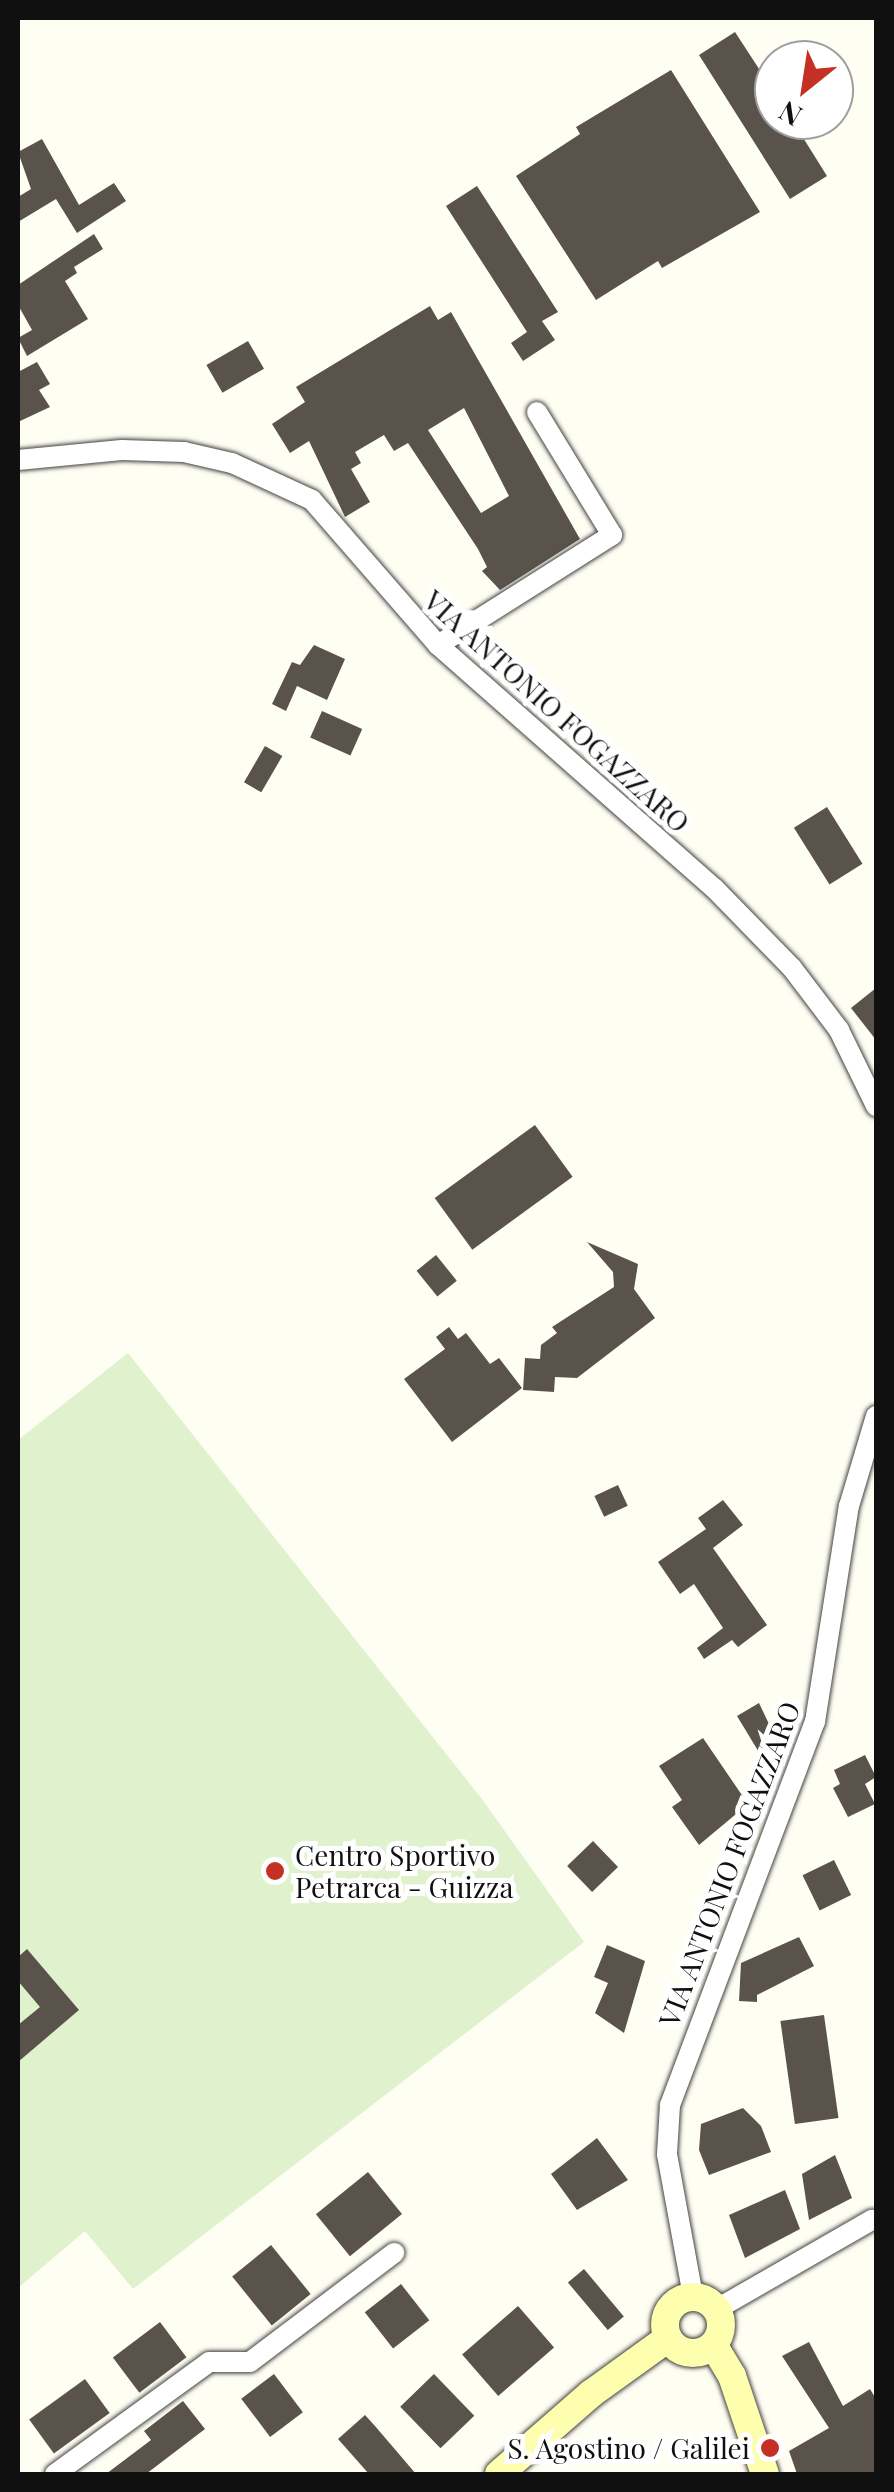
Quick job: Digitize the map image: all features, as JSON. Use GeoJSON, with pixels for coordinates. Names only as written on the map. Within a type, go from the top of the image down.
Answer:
{"type":"FeatureCollection","features":[{"type":"Feature","properties":{"kind":"street"},"geometry":{"type":"LineString","coordinates":[[438,645],[612,535],[537,412]]}},
{"type":"Feature","properties":{"kind":"street","name":"VIA ANTONIO FOGAZZARO"},"geometry":{"type":"LineString","coordinates":[[18,460],[122,450],[184,452],[289,486],[333,520],[438,645],[732,905],[839,1030],[876,1106]]}},
{"type":"Feature","properties":{"kind":"street","name":"VIA ANTONIO FOGAZZARO"},"geometry":{"type":"LineString","coordinates":[[705,2303],[667,2154],[670,2105],[815,1722],[848,1506],[876,1416]]}},
{"type":"Feature","properties":{"kind":"street"},"geometry":{"type":"LineString","coordinates":[[499,2474],[592,2393],[667,2338],[671,2306],[705,2303],[872,2220]]}},
{"type":"Feature","properties":{"kind":"street"},"geometry":{"type":"LineString","coordinates":[[55,2474],[209,2362],[250,2362],[394,2253]]}},
{"type":"Feature","properties":{"kind":"street"},"geometry":{"type":"LineString","coordinates":[[705,2303],[722,2326],[714,2346]]}},
{"type":"Feature","properties":{"kind":"street"},"geometry":{"type":"LineString","coordinates":[[667,2338],[690,2353],[714,2346]]}},
{"type":"Feature","properties":{"kind":"street"},"geometry":{"type":"LineString","coordinates":[[714,2346],[732,2376],[765,2474]]}},
{"type":"Feature","properties":{"kind":"green space","name":"Centro Sportivo Petrarca - Guizza"},"geometry":{"type":"Polygon","coordinates":[[[128,1353],[482,1799],[584,1942],[133,2289],[85,2231],[18,2288],[18,1440],[128,1353]]]}},
{"type":"Feature","properties":{"kind":"building"},"geometry":{"type":"Polygon","coordinates":[[[735,32],[754,61],[754,140],[804,140],[827,176],[790,199],[699,55],[735,32]]]}},
{"type":"Feature","properties":{"kind":"building"},"geometry":{"type":"Polygon","coordinates":[[[671,70],[760,212],[662,268],[658,261],[596,300],[516,176],[580,134],[576,127],[671,70]]]}},
{"type":"Feature","properties":{"kind":"building"},"geometry":{"type":"Polygon","coordinates":[[[42,139],[79,205],[114,183],[126,201],[77,233],[56,199],[18,222],[18,197],[31,189],[18,152],[42,139]]]}},
{"type":"Feature","properties":{"kind":"building"},"geometry":{"type":"Polygon","coordinates":[[[477,186],[558,312],[542,321],[555,340],[523,361],[511,343],[527,332],[446,206],[477,186]]]}},
{"type":"Feature","properties":{"kind":"building"},"geometry":{"type":"Polygon","coordinates":[[[94,234],[103,249],[74,267],[77,273],[65,281],[88,319],[27,356],[18,338],[32,330],[18,305],[18,285],[94,234]]]}},
{"type":"Feature","properties":{"kind":"building"},"geometry":{"type":"Polygon","coordinates":[[[430,306],[438,320],[451,312],[580,539],[500,590],[482,571],[487,567],[478,549],[408,443],[394,451],[384,435],[355,452],[361,463],[351,469],[370,502],[345,517],[309,441],[290,453],[272,424],[305,402],[296,387],[430,306]],[[464,408],[428,430],[481,513],[509,496],[464,408]]]}},
{"type":"Feature","properties":{"kind":"building"},"geometry":{"type":"Polygon","coordinates":[[[248,341],[264,369],[222,393],[206,365],[248,341]]]}},
{"type":"Feature","properties":{"kind":"building"},"geometry":{"type":"Polygon","coordinates":[[[37,362],[50,384],[39,390],[50,407],[18,422],[18,372],[37,362]]]}},
{"type":"Feature","properties":{"kind":"building"},"geometry":{"type":"Polygon","coordinates":[[[314,645],[345,659],[327,700],[297,686],[286,711],[272,704],[292,662],[300,665],[314,645]]]}},
{"type":"Feature","properties":{"kind":"building"},"geometry":{"type":"Polygon","coordinates":[[[322,711],[362,729],[350,755],[310,737],[322,711]]]}},
{"type":"Feature","properties":{"kind":"building"},"geometry":{"type":"Polygon","coordinates":[[[265,746],[282,756],[261,792],[244,782],[265,746]]]}},
{"type":"Feature","properties":{"kind":"building"},"geometry":{"type":"Polygon","coordinates":[[[827,807],[863,864],[829,884],[794,828],[827,807]]]}},
{"type":"Feature","properties":{"kind":"building"},"geometry":{"type":"Polygon","coordinates":[[[876,988],[876,1040],[851,1008],[876,988]]]}},
{"type":"Feature","properties":{"kind":"building"},"geometry":{"type":"Polygon","coordinates":[[[535,1125],[573,1177],[472,1250],[435,1198],[535,1125]]]}},
{"type":"Feature","properties":{"kind":"building"},"geometry":{"type":"Polygon","coordinates":[[[587,1242],[638,1264],[634,1289],[655,1318],[577,1378],[555,1377],[554,1392],[523,1390],[525,1358],[540,1359],[541,1345],[557,1333],[552,1327],[614,1287],[613,1272],[587,1242]]]}},
{"type":"Feature","properties":{"kind":"building"},"geometry":{"type":"Polygon","coordinates":[[[436,1255],[457,1281],[437,1296],[417,1271],[436,1255]]]}},
{"type":"Feature","properties":{"kind":"building"},"geometry":{"type":"Polygon","coordinates":[[[449,1327],[458,1339],[466,1333],[490,1364],[499,1358],[522,1388],[452,1442],[404,1379],[445,1349],[436,1337],[449,1327]]]}},
{"type":"Feature","properties":{"kind":"building"},"geometry":{"type":"Polygon","coordinates":[[[618,1485],[628,1506],[604,1517],[594,1496],[618,1485]]]}},
{"type":"Feature","properties":{"kind":"building"},"geometry":{"type":"Polygon","coordinates":[[[723,1500],[743,1525],[713,1548],[767,1625],[738,1647],[732,1640],[704,1659],[697,1648],[723,1628],[694,1584],[680,1594],[658,1562],[706,1529],[698,1518],[723,1500]]]}},
{"type":"Feature","properties":{"kind":"building"},"geometry":{"type":"Polygon","coordinates":[[[759,1703],[778,1743],[760,1754],[737,1716],[759,1703]]]}},
{"type":"Feature","properties":{"kind":"building"},"geometry":{"type":"Polygon","coordinates":[[[703,1738],[748,1804],[699,1845],[672,1807],[682,1800],[659,1766],[703,1738]]]}},
{"type":"Feature","properties":{"kind":"building"},"geometry":{"type":"Polygon","coordinates":[[[865,1755],[876,1777],[865,1784],[875,1804],[848,1817],[833,1788],[840,1784],[834,1770],[865,1755]]]}},
{"type":"Feature","properties":{"kind":"building"},"geometry":{"type":"Polygon","coordinates":[[[593,1841],[618,1867],[592,1892],[567,1866],[593,1841]]]}},
{"type":"Feature","properties":{"kind":"building"},"geometry":{"type":"Polygon","coordinates":[[[834,1860],[851,1895],[820,1910],[803,1875],[834,1860]]]}},
{"type":"Feature","properties":{"kind":"building"},"geometry":{"type":"Polygon","coordinates":[[[799,1937],[814,1966],[757,1995],[757,2002],[739,2001],[741,1963],[799,1937]]]}},
{"type":"Feature","properties":{"kind":"building"},"geometry":{"type":"Polygon","coordinates":[[[607,1945],[645,1961],[624,2033],[595,2013],[608,1983],[594,1977],[607,1945]]]}},
{"type":"Feature","properties":{"kind":"building"},"geometry":{"type":"Polygon","coordinates":[[[27,1949],[79,2010],[18,2062],[18,2025],[40,2007],[18,1981],[18,1957],[27,1949]]]}},
{"type":"Feature","properties":{"kind":"building"},"geometry":{"type":"Polygon","coordinates":[[[824,2015],[838,2118],[795,2124],[780,2021],[824,2015]]]}},
{"type":"Feature","properties":{"kind":"building"},"geometry":{"type":"Polygon","coordinates":[[[743,2108],[761,2126],[771,2152],[709,2175],[699,2150],[701,2124],[743,2108]]]}},
{"type":"Feature","properties":{"kind":"building"},"geometry":{"type":"Polygon","coordinates":[[[597,2138],[628,2180],[577,2210],[551,2174],[597,2138]]]}},
{"type":"Feature","properties":{"kind":"building"},"geometry":{"type":"Polygon","coordinates":[[[835,2155],[852,2198],[809,2220],[802,2174],[835,2155]]]}},
{"type":"Feature","properties":{"kind":"building"},"geometry":{"type":"Polygon","coordinates":[[[368,2172],[402,2214],[350,2256],[316,2214],[368,2172]]]}},
{"type":"Feature","properties":{"kind":"building"},"geometry":{"type":"Polygon","coordinates":[[[785,2190],[800,2229],[745,2258],[729,2215],[785,2190]]]}},
{"type":"Feature","properties":{"kind":"building"},"geometry":{"type":"Polygon","coordinates":[[[271,2245],[311,2294],[272,2325],[232,2276],[271,2245]]]}},
{"type":"Feature","properties":{"kind":"building"},"geometry":{"type":"Polygon","coordinates":[[[584,2269],[624,2316],[608,2330],[568,2282],[584,2269]]]}},
{"type":"Feature","properties":{"kind":"building"},"geometry":{"type":"Polygon","coordinates":[[[401,2284],[429,2320],[393,2349],[365,2312],[401,2284]]]}},
{"type":"Feature","properties":{"kind":"building"},"geometry":{"type":"Polygon","coordinates":[[[518,2306],[554,2348],[498,2396],[462,2355],[518,2306]]]}},
{"type":"Feature","properties":{"kind":"building"},"geometry":{"type":"Polygon","coordinates":[[[160,2322],[186,2357],[139,2393],[113,2358],[160,2322]]]}},
{"type":"Feature","properties":{"kind":"building"},"geometry":{"type":"Polygon","coordinates":[[[809,2342],[843,2406],[870,2389],[876,2399],[876,2474],[797,2474],[789,2451],[829,2428],[782,2356],[809,2342]]]}},
{"type":"Feature","properties":{"kind":"building"},"geometry":{"type":"Polygon","coordinates":[[[274,2374],[303,2412],[270,2437],[241,2399],[274,2374]]]}},
{"type":"Feature","properties":{"kind":"building"},"geometry":{"type":"Polygon","coordinates":[[[434,2374],[474,2416],[440,2448],[400,2407],[434,2374]]]}},
{"type":"Feature","properties":{"kind":"building"},"geometry":{"type":"Polygon","coordinates":[[[85,2379],[110,2413],[54,2454],[29,2420],[85,2379]]]}},
{"type":"Feature","properties":{"kind":"building"},"geometry":{"type":"Polygon","coordinates":[[[183,2401],[205,2429],[146,2474],[106,2474],[151,2440],[144,2431],[183,2401]]]}},
{"type":"Feature","properties":{"kind":"building"},"geometry":{"type":"Polygon","coordinates":[[[365,2415],[416,2474],[369,2474],[338,2439],[365,2415]]]}},
{"type":"Feature","properties":{"kind":"place","name":"Centro Sportivo Petrarca - Guizza"},"geometry":{"type":"Point","coordinates":[275,1871]}},
{"type":"Feature","properties":{"kind":"place","name":"S. Agostino / Galilei"},"geometry":{"type":"Point","coordinates":[770,2448]}}]}
